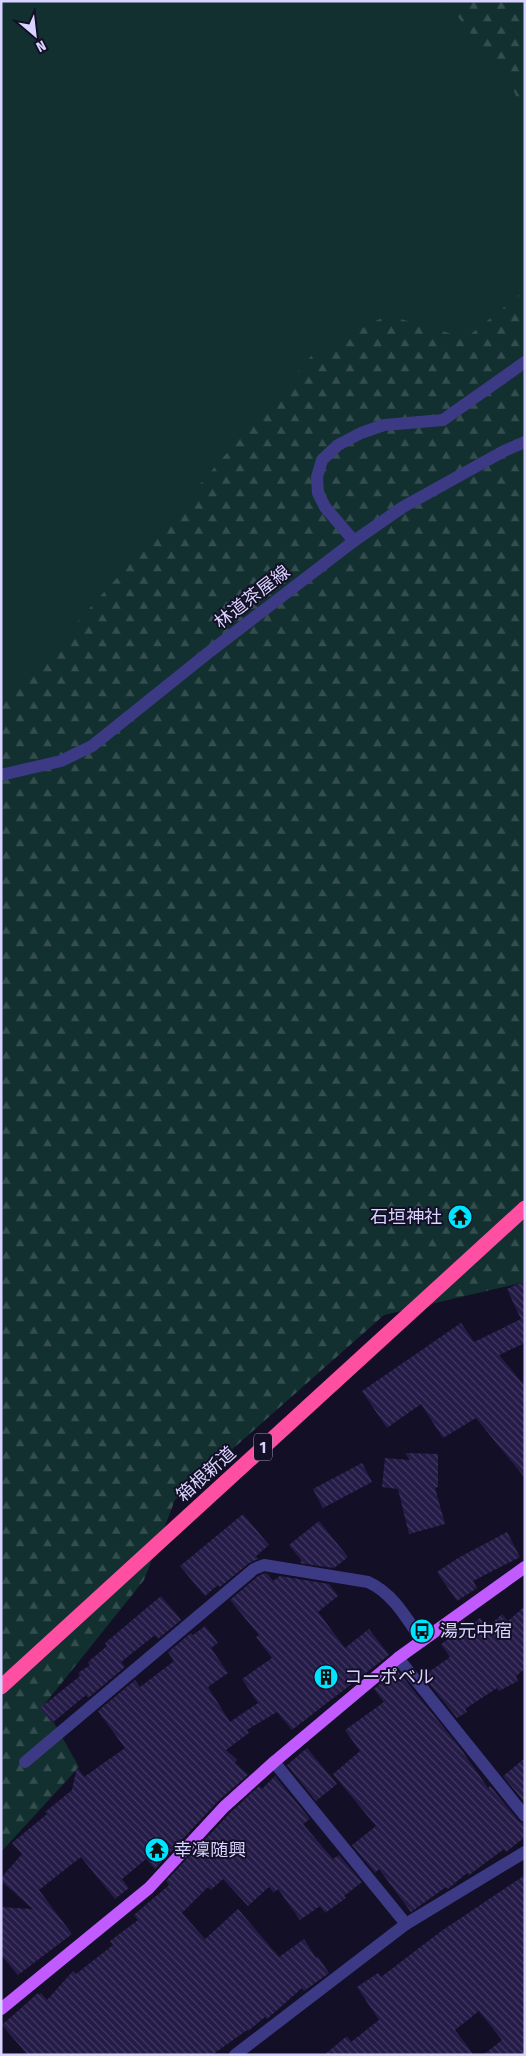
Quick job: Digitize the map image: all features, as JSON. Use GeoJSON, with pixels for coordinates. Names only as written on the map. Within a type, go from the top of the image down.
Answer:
{"type":"FeatureCollection","features":[{"type":"Feature","properties":{"kind":"highway","name":"箱根新道"},"geometry":{"type":"LineString","coordinates":[[1,1687],[525,1208]]}},
{"type":"Feature","properties":{"kind":"main road"},"geometry":{"type":"LineString","coordinates":[[1,2009],[149,1888],[224,1807],[274,1762],[398,1658],[525,1567]]}},
{"type":"Feature","properties":{"kind":"street"},"geometry":{"type":"LineString","coordinates":[[354,541],[325,507],[318,493],[317,476],[322,460],[338,445],[361,433],[384,425],[443,420],[525,362]]}},
{"type":"Feature","properties":{"kind":"street","name":"林道茶屋線"},"geometry":{"type":"LineString","coordinates":[[1,775],[61,761],[92,746],[208,653],[354,541],[403,507],[504,450],[525,442]]}},
{"type":"Feature","properties":{"kind":"street"},"geometry":{"type":"LineString","coordinates":[[25,1762],[254,1569],[264,1565],[368,1582],[380,1587],[390,1596],[422,1641]]}},
{"type":"Feature","properties":{"kind":"street"},"geometry":{"type":"LineString","coordinates":[[398,1658],[525,1816]]}},
{"type":"Feature","properties":{"kind":"street"},"geometry":{"type":"LineString","coordinates":[[274,1762],[406,1924]]}},
{"type":"Feature","properties":{"kind":"street"},"geometry":{"type":"LineString","coordinates":[[235,2055],[406,1924],[525,1852]]}},
{"type":"Feature","properties":{"kind":"green space"},"geometry":{"type":"Polygon","coordinates":[[[1,1],[507,1],[525,28],[525,331],[1,759],[1,1]]]}},
{"type":"Feature","properties":{"kind":"green space"},"geometry":{"type":"Polygon","coordinates":[[[446,1],[525,1],[525,117],[513,89],[446,1]]]}},
{"type":"Feature","properties":{"kind":"green space"},"geometry":{"type":"Polygon","coordinates":[[[525,290],[525,1282],[384,1315],[175,1500],[144,1580],[44,1705],[79,1767],[1,1852],[1,705],[148,544],[312,355],[387,315],[466,338],[525,290]]]}},
{"type":"Feature","properties":{"kind":"building"},"geometry":{"type":"Polygon","coordinates":[[[525,1281],[525,1343],[499,1355],[525,1386],[525,1478],[476,1418],[443,1438],[421,1404],[387,1428],[362,1391],[461,1323],[474,1342],[521,1319],[507,1289],[525,1281]]]}},
{"type":"Feature","properties":{"kind":"building"},"geometry":{"type":"Polygon","coordinates":[[[405,1453],[438,1454],[438,1487],[435,1488],[445,1524],[409,1534],[398,1489],[382,1487],[385,1458],[410,1460],[405,1453]]]}},
{"type":"Feature","properties":{"kind":"building"},"geometry":{"type":"Polygon","coordinates":[[[362,1463],[372,1482],[323,1508],[313,1489],[362,1463]]]}},
{"type":"Feature","properties":{"kind":"building"},"geometry":{"type":"Polygon","coordinates":[[[243,1514],[269,1545],[256,1556],[258,1559],[249,1563],[220,1587],[218,1585],[205,1596],[180,1566],[243,1514]]]}},
{"type":"Feature","properties":{"kind":"building"},"geometry":{"type":"Polygon","coordinates":[[[319,1521],[348,1557],[334,1568],[299,1563],[302,1561],[289,1545],[319,1521]]]}},
{"type":"Feature","properties":{"kind":"building"},"geometry":{"type":"Polygon","coordinates":[[[507,1532],[520,1557],[473,1581],[477,1588],[457,1601],[437,1572],[458,1558],[507,1532]]]}},
{"type":"Feature","properties":{"kind":"building"},"geometry":{"type":"Polygon","coordinates":[[[265,1573],[273,1581],[280,1576],[329,1584],[338,1596],[318,1612],[345,1648],[369,1629],[389,1655],[292,1730],[277,1712],[247,1730],[249,1733],[226,1750],[237,1760],[235,1763],[248,1775],[218,1801],[155,1869],[146,1859],[122,1879],[129,1888],[115,1899],[81,1857],[39,1890],[72,1934],[18,1975],[1,1955],[1,1907],[33,1909],[1,1881],[1,1878],[22,1854],[12,1843],[72,1790],[77,1767],[84,1777],[125,1748],[98,1711],[135,1680],[140,1687],[174,1661],[168,1652],[191,1633],[193,1635],[205,1626],[218,1643],[211,1648],[228,1673],[208,1687],[230,1722],[258,1703],[242,1679],[272,1658],[256,1637],[259,1635],[230,1600],[258,1576],[265,1573]]]}},
{"type":"Feature","properties":{"kind":"building"},"geometry":{"type":"Polygon","coordinates":[[[161,1596],[181,1620],[158,1639],[155,1635],[121,1662],[125,1667],[88,1698],[86,1695],[52,1723],[40,1708],[80,1676],[78,1673],[90,1665],[88,1662],[107,1646],[105,1643],[161,1596]]]}},
{"type":"Feature","properties":{"kind":"building"},"geometry":{"type":"Polygon","coordinates":[[[525,1606],[525,1669],[516,1676],[518,1681],[499,1691],[497,1688],[465,1709],[467,1712],[457,1718],[423,1676],[450,1657],[441,1644],[480,1618],[487,1628],[502,1614],[508,1621],[525,1606]]]}},
{"type":"Feature","properties":{"kind":"building"},"geometry":{"type":"Polygon","coordinates":[[[397,1670],[458,1745],[488,1788],[490,1786],[519,1821],[525,1824],[525,1837],[506,1852],[504,1849],[469,1875],[467,1873],[448,1889],[446,1887],[411,1912],[379,1869],[375,1873],[352,1845],[376,1826],[333,1774],[360,1751],[345,1730],[384,1702],[374,1689],[397,1670]]]}},
{"type":"Feature","properties":{"kind":"building"},"geometry":{"type":"Polygon","coordinates":[[[307,1748],[337,1784],[316,1801],[287,1765],[307,1748]]]}},
{"type":"Feature","properties":{"kind":"building"},"geometry":{"type":"Polygon","coordinates":[[[525,1758],[525,1803],[503,1776],[525,1758]]]}},
{"type":"Feature","properties":{"kind":"building"},"geometry":{"type":"Polygon","coordinates":[[[275,1776],[310,1819],[303,1824],[333,1859],[339,1855],[362,1882],[344,1896],[346,1898],[325,1913],[320,1906],[300,1920],[278,1889],[274,1893],[269,1887],[248,1906],[223,1879],[211,1890],[208,1887],[182,1913],[205,1939],[238,1909],[279,1957],[304,1939],[316,1958],[318,1957],[329,1973],[304,1991],[302,1988],[267,2019],[265,2017],[212,2055],[28,2055],[2,2025],[38,1993],[39,1995],[41,1993],[47,2000],[73,1971],[76,1974],[113,1945],[110,1941],[138,1920],[134,1915],[169,1885],[166,1881],[230,1813],[259,1786],[262,1789],[275,1776]]]}},
{"type":"Feature","properties":{"kind":"building"},"geometry":{"type":"Polygon","coordinates":[[[525,1875],[525,2055],[483,2055],[502,2040],[479,2011],[455,2030],[474,2055],[324,2055],[347,2036],[351,2042],[379,2020],[357,1987],[378,1973],[381,1977],[440,1932],[525,1875]]]}},
{"type":"Feature","properties":{"kind":"place","name":"石垣神社"},"geometry":{"type":"Point","coordinates":[460,1217]}},
{"type":"Feature","properties":{"kind":"place","name":"湯元中宿"},"geometry":{"type":"Point","coordinates":[422,1631]}},
{"type":"Feature","properties":{"kind":"place","name":"コーポベル"},"geometry":{"type":"Point","coordinates":[326,1677]}},
{"type":"Feature","properties":{"kind":"place","name":"幸凜随興"},"geometry":{"type":"Point","coordinates":[157,1850]}}]}
